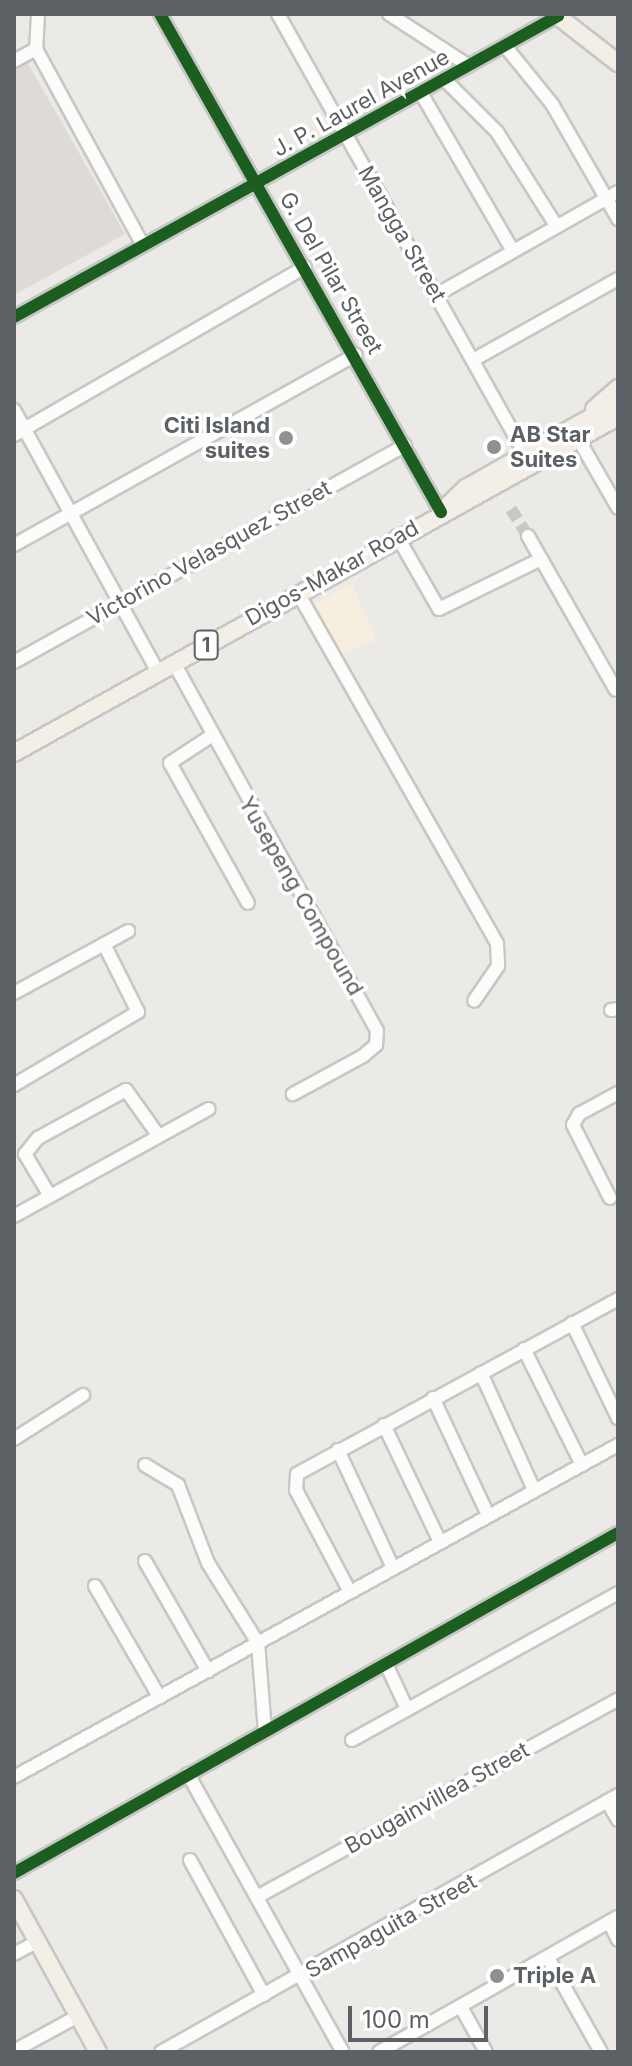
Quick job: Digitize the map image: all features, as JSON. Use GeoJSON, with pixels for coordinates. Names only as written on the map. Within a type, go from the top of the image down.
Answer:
{"type":"FeatureCollection","features":[{"type":"Feature","properties":{"kind":"main road"},"geometry":{"type":"LineString","coordinates":[[556,15],[618,63]]}},
{"type":"Feature","properties":{"kind":"main road","name":"Digos-Makar Road"},"geometry":{"type":"LineString","coordinates":[[578,432],[618,388]]}},
{"type":"Feature","properties":{"kind":"main road","name":"Digos-Makar Road"},"geometry":{"type":"LineString","coordinates":[[14,753],[441,512],[578,432],[618,402]]}},
{"type":"Feature","properties":{"kind":"main road","name":"Digos-Makar Road"},"geometry":{"type":"LineString","coordinates":[[441,512],[466,488],[525,454],[618,417]]}},
{"type":"Feature","properties":{"kind":"main road","name":"Digos-Makar Road"},"geometry":{"type":"LineString","coordinates":[[578,432],[618,428]]}},
{"type":"Feature","properties":{"kind":"main road"},"geometry":{"type":"LineString","coordinates":[[14,1899],[98,2052]]}},
{"type":"Feature","properties":{"kind":"street"},"geometry":{"type":"LineString","coordinates":[[38,14],[36,49],[143,245]]}},
{"type":"Feature","properties":{"kind":"street","name":"G. Del Pilar Street"},"geometry":{"type":"LineString","coordinates":[[160,14],[356,355],[441,512]]}},
{"type":"Feature","properties":{"kind":"street","name":"Mangga Street"},"geometry":{"type":"LineString","coordinates":[[278,14],[525,454]]}},
{"type":"Feature","properties":{"kind":"street"},"geometry":{"type":"LineString","coordinates":[[389,14],[469,66]]}},
{"type":"Feature","properties":{"kind":"street","name":"J. P. Laurel Avenue"},"geometry":{"type":"LineString","coordinates":[[14,317],[445,80],[556,15]]}},
{"type":"Feature","properties":{"kind":"street"},"geometry":{"type":"LineString","coordinates":[[505,46],[552,104],[612,196],[618,219]]}},
{"type":"Feature","properties":{"kind":"street"},"geometry":{"type":"LineString","coordinates":[[14,61],[36,49]]}},
{"type":"Feature","properties":{"kind":"street"},"geometry":{"type":"LineString","coordinates":[[445,80],[497,132],[557,227]]}},
{"type":"Feature","properties":{"kind":"street"},"geometry":{"type":"LineString","coordinates":[[421,93],[513,251]]}},
{"type":"Feature","properties":{"kind":"street"},"geometry":{"type":"LineString","coordinates":[[436,295],[612,196]]}},
{"type":"Feature","properties":{"kind":"street"},"geometry":{"type":"LineString","coordinates":[[19,432],[305,267]]}},
{"type":"Feature","properties":{"kind":"street"},"geometry":{"type":"LineString","coordinates":[[473,360],[618,279]]}},
{"type":"Feature","properties":{"kind":"street"},"geometry":{"type":"LineString","coordinates":[[14,545],[356,355]]}},
{"type":"Feature","properties":{"kind":"street"},"geometry":{"type":"LineString","coordinates":[[14,410],[19,432],[71,513],[158,672]]}},
{"type":"Feature","properties":{"kind":"street"},"geometry":{"type":"LineString","coordinates":[[578,432],[618,508]]}},
{"type":"Feature","properties":{"kind":"street","name":"Victorino Velasquez Street"},"geometry":{"type":"LineString","coordinates":[[14,662],[405,445]]}},
{"type":"Feature","properties":{"kind":"street"},"geometry":{"type":"LineString","coordinates":[[397,536],[439,609],[541,559]]}},
{"type":"Feature","properties":{"kind":"street"},"geometry":{"type":"LineString","coordinates":[[528,536],[616,690]]}},
{"type":"Feature","properties":{"kind":"street"},"geometry":{"type":"LineString","coordinates":[[298,593],[497,944],[498,966],[474,1001]]}},
{"type":"Feature","properties":{"kind":"street","name":"Yusepeng Compound"},"geometry":{"type":"LineString","coordinates":[[174,663],[211,736],[377,1031],[376,1045],[363,1056],[293,1094]]}},
{"type":"Feature","properties":{"kind":"street"},"geometry":{"type":"LineString","coordinates":[[211,736],[170,763],[248,903]]}},
{"type":"Feature","properties":{"kind":"street"},"geometry":{"type":"LineString","coordinates":[[14,993],[128,931]]}},
{"type":"Feature","properties":{"kind":"street"},"geometry":{"type":"LineString","coordinates":[[14,1085],[138,1012],[104,944]]}},
{"type":"Feature","properties":{"kind":"street"},"geometry":{"type":"LineString","coordinates":[[50,1196],[19,1149],[126,1090],[158,1135]]}},
{"type":"Feature","properties":{"kind":"street"},"geometry":{"type":"LineString","coordinates":[[610,1198],[573,1125],[579,1114],[618,1093]]}},
{"type":"Feature","properties":{"kind":"street"},"geometry":{"type":"LineString","coordinates":[[14,1216],[209,1109]]}},
{"type":"Feature","properties":{"kind":"street"},"geometry":{"type":"LineString","coordinates":[[350,1592],[294,1484],[338,1450],[618,1300]]}},
{"type":"Feature","properties":{"kind":"street"},"geometry":{"type":"LineString","coordinates":[[572,1323],[618,1418]]}},
{"type":"Feature","properties":{"kind":"street"},"geometry":{"type":"LineString","coordinates":[[524,1349],[582,1465]]}},
{"type":"Feature","properties":{"kind":"street"},"geometry":{"type":"LineString","coordinates":[[481,1373],[534,1490]]}},
{"type":"Feature","properties":{"kind":"street"},"geometry":{"type":"LineString","coordinates":[[14,1439],[83,1395]]}},
{"type":"Feature","properties":{"kind":"street"},"geometry":{"type":"LineString","coordinates":[[433,1398],[488,1515]]}},
{"type":"Feature","properties":{"kind":"street"},"geometry":{"type":"LineString","coordinates":[[384,1425],[440,1542]]}},
{"type":"Feature","properties":{"kind":"street"},"geometry":{"type":"LineString","coordinates":[[14,1777],[618,1445]]}},
{"type":"Feature","properties":{"kind":"street"},"geometry":{"type":"LineString","coordinates":[[338,1450],[393,1568]]}},
{"type":"Feature","properties":{"kind":"street"},"geometry":{"type":"LineString","coordinates":[[145,1465],[178,1485],[208,1563],[258,1643],[265,1732]]}},
{"type":"Feature","properties":{"kind":"street"},"geometry":{"type":"LineString","coordinates":[[14,1873],[618,1533]]}},
{"type":"Feature","properties":{"kind":"street"},"geometry":{"type":"LineString","coordinates":[[145,1561],[208,1671]]}},
{"type":"Feature","properties":{"kind":"street"},"geometry":{"type":"LineString","coordinates":[[95,1586],[160,1698]]}},
{"type":"Feature","properties":{"kind":"street"},"geometry":{"type":"LineString","coordinates":[[352,1740],[618,1593]]}},
{"type":"Feature","properties":{"kind":"street"},"geometry":{"type":"LineString","coordinates":[[386,1664],[407,1709]]}},
{"type":"Feature","properties":{"kind":"street","name":"Bougainvillea Street"},"geometry":{"type":"LineString","coordinates":[[257,1897],[618,1699]]}},
{"type":"Feature","properties":{"kind":"street"},"geometry":{"type":"LineString","coordinates":[[188,1774],[343,2052]]}},
{"type":"Feature","properties":{"kind":"street"},"geometry":{"type":"LineString","coordinates":[[613,1798],[618,1820]]}},
{"type":"Feature","properties":{"kind":"street","name":"Sampaguita Street"},"geometry":{"type":"LineString","coordinates":[[161,2052],[613,1798]]}},
{"type":"Feature","properties":{"kind":"street"},"geometry":{"type":"LineString","coordinates":[[190,1860],[264,1995]]}},
{"type":"Feature","properties":{"kind":"street"},"geometry":{"type":"LineString","coordinates":[[379,2052],[614,1920],[618,1940]]}},
{"type":"Feature","properties":{"kind":"street"},"geometry":{"type":"LineString","coordinates":[[14,1954],[37,1942]]}},
{"type":"Feature","properties":{"kind":"street"},"geometry":{"type":"LineString","coordinates":[[548,1958],[601,2052]]}},
{"type":"Feature","properties":{"kind":"street"},"geometry":{"type":"LineString","coordinates":[[461,2007],[486,2052]]}},
{"type":"Feature","properties":{"kind":"street"},"geometry":{"type":"LineString","coordinates":[[14,2051],[78,2016]]}},
{"type":"Feature","properties":{"kind":"shaded area"},"geometry":{"type":"Polygon","coordinates":[[[25,58],[125,234],[14,295],[14,64],[25,58]]]}},
{"type":"Feature","properties":{"kind":"shaded area"},"geometry":{"type":"Polygon","coordinates":[[[352,583],[376,640],[335,658],[309,607],[352,583]]]}},
{"type":"Feature","properties":{"kind":"tunnel"},"geometry":{"type":"LineString","coordinates":[[511,509],[528,536]]}},
{"type":"Feature","properties":{"kind":"cycle path"},"geometry":{"type":"LineString","coordinates":[[160,14],[441,512]]}},
{"type":"Feature","properties":{"kind":"cycle path"},"geometry":{"type":"LineString","coordinates":[[14,317],[558,16]]}},
{"type":"Feature","properties":{"kind":"cycle path"},"geometry":{"type":"LineString","coordinates":[[14,1873],[618,1533]]}},
{"type":"Feature","properties":{"kind":"place","name":"Citi Island suites"},"geometry":{"type":"Point","coordinates":[286,438]}},
{"type":"Feature","properties":{"kind":"place","name":"AB Star Suites"},"geometry":{"type":"Point","coordinates":[494,447]}},
{"type":"Feature","properties":{"kind":"place","name":"Triple A"},"geometry":{"type":"Point","coordinates":[497,1976]}}]}
